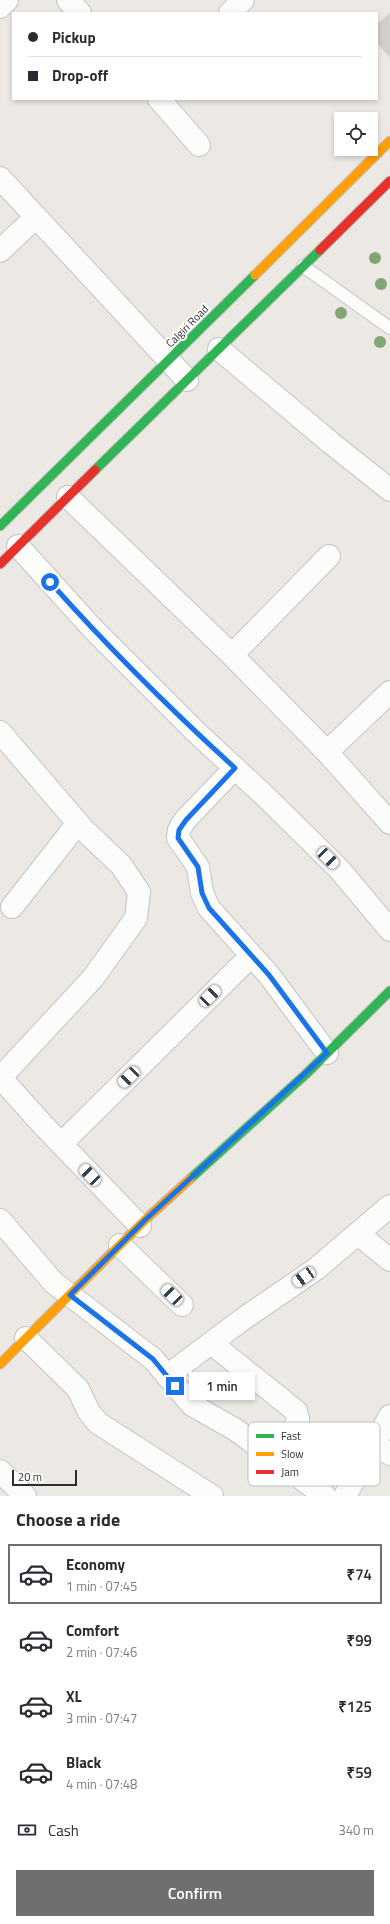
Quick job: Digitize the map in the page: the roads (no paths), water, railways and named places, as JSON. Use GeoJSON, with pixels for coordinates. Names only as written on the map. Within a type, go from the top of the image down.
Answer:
{"type":"FeatureCollection","features":[{"type":"Feature","properties":{"kind":"main road","name":"Calgiri Road"},"geometry":{"type":"LineString","coordinates":[[0,526],[169,361],[390,141]]}},
{"type":"Feature","properties":{"kind":"main road"},"geometry":{"type":"LineString","coordinates":[[0,564],[390,181]]}},
{"type":"Feature","properties":{"kind":"main road"},"geometry":{"type":"LineString","coordinates":[[0,1364],[120,1245],[327,1053],[390,991]]}},
{"type":"Feature","properties":{"kind":"street"},"geometry":{"type":"LineString","coordinates":[[0,7],[7,0]]}},
{"type":"Feature","properties":{"kind":"street"},"geometry":{"type":"LineString","coordinates":[[68,0],[79,12]]}},
{"type":"Feature","properties":{"kind":"street"},"geometry":{"type":"LineString","coordinates":[[231,12],[243,0]]}},
{"type":"Feature","properties":{"kind":"street"},"geometry":{"type":"LineString","coordinates":[[160,100],[199,145]]}},
{"type":"Feature","properties":{"kind":"street"},"geometry":{"type":"LineString","coordinates":[[0,178],[187,380]]}},
{"type":"Feature","properties":{"kind":"street"},"geometry":{"type":"LineString","coordinates":[[0,251],[36,217]]}},
{"type":"Feature","properties":{"kind":"street"},"geometry":{"type":"LineString","coordinates":[[219,349],[331,443],[390,490]]}},
{"type":"Feature","properties":{"kind":"street"},"geometry":{"type":"LineString","coordinates":[[68,497],[232,655],[327,752],[390,823]]}},
{"type":"Feature","properties":{"kind":"street"},"geometry":{"type":"LineString","coordinates":[[18,546],[93,629],[197,733],[339,869],[390,930]]}},
{"type":"Feature","properties":{"kind":"street"},"geometry":{"type":"LineString","coordinates":[[232,655],[329,556]]}},
{"type":"Feature","properties":{"kind":"street"},"geometry":{"type":"LineString","coordinates":[[327,752],[386,704]]}},
{"type":"Feature","properties":{"kind":"street"},"geometry":{"type":"LineString","coordinates":[[0,732],[78,823],[121,865],[139,892],[136,918],[93,978],[0,1077],[61,1144],[140,1226]]}},
{"type":"Feature","properties":{"kind":"street"},"geometry":{"type":"LineString","coordinates":[[235,768],[186,820],[179,830],[178,838],[198,867],[202,893],[209,908],[269,975],[327,1053]]}},
{"type":"Feature","properties":{"kind":"street"},"geometry":{"type":"LineString","coordinates":[[12,907],[78,823]]}},
{"type":"Feature","properties":{"kind":"street"},"geometry":{"type":"LineString","coordinates":[[61,1144],[251,956]]}},
{"type":"Feature","properties":{"kind":"street"},"geometry":{"type":"LineString","coordinates":[[167,1376],[212,1342],[316,1269],[390,1206]]}},
{"type":"Feature","properties":{"kind":"street"},"geometry":{"type":"LineString","coordinates":[[0,1220],[54,1282],[153,1359],[192,1405],[236,1430],[248,1439]]}},
{"type":"Feature","properties":{"kind":"street"},"geometry":{"type":"LineString","coordinates":[[358,1234],[390,1260]]}},
{"type":"Feature","properties":{"kind":"street"},"geometry":{"type":"LineString","coordinates":[[120,1245],[182,1305]]}},
{"type":"Feature","properties":{"kind":"street"},"geometry":{"type":"LineString","coordinates":[[26,1338],[78,1389],[89,1412],[98,1423],[212,1496]]}},
{"type":"Feature","properties":{"kind":"street"},"geometry":{"type":"LineString","coordinates":[[212,1342],[296,1411],[297,1422]]}},
{"type":"Feature","properties":{"kind":"street"},"geometry":{"type":"LineString","coordinates":[[382,1449],[390,1416]]}},
{"type":"Feature","properties":{"kind":"street"},"geometry":{"type":"LineString","coordinates":[[0,1471],[25,1496]]}},
{"type":"Feature","properties":{"kind":"street"},"geometry":{"type":"LineString","coordinates":[[311,1486],[325,1496]]}},
{"type":"Feature","properties":{"kind":"street"},"geometry":{"type":"LineString","coordinates":[[345,1496],[353,1486]]}},
{"type":"Feature","properties":{"kind":"lane"},"geometry":{"type":"LineString","coordinates":[[303,266],[390,328]]}}]}
